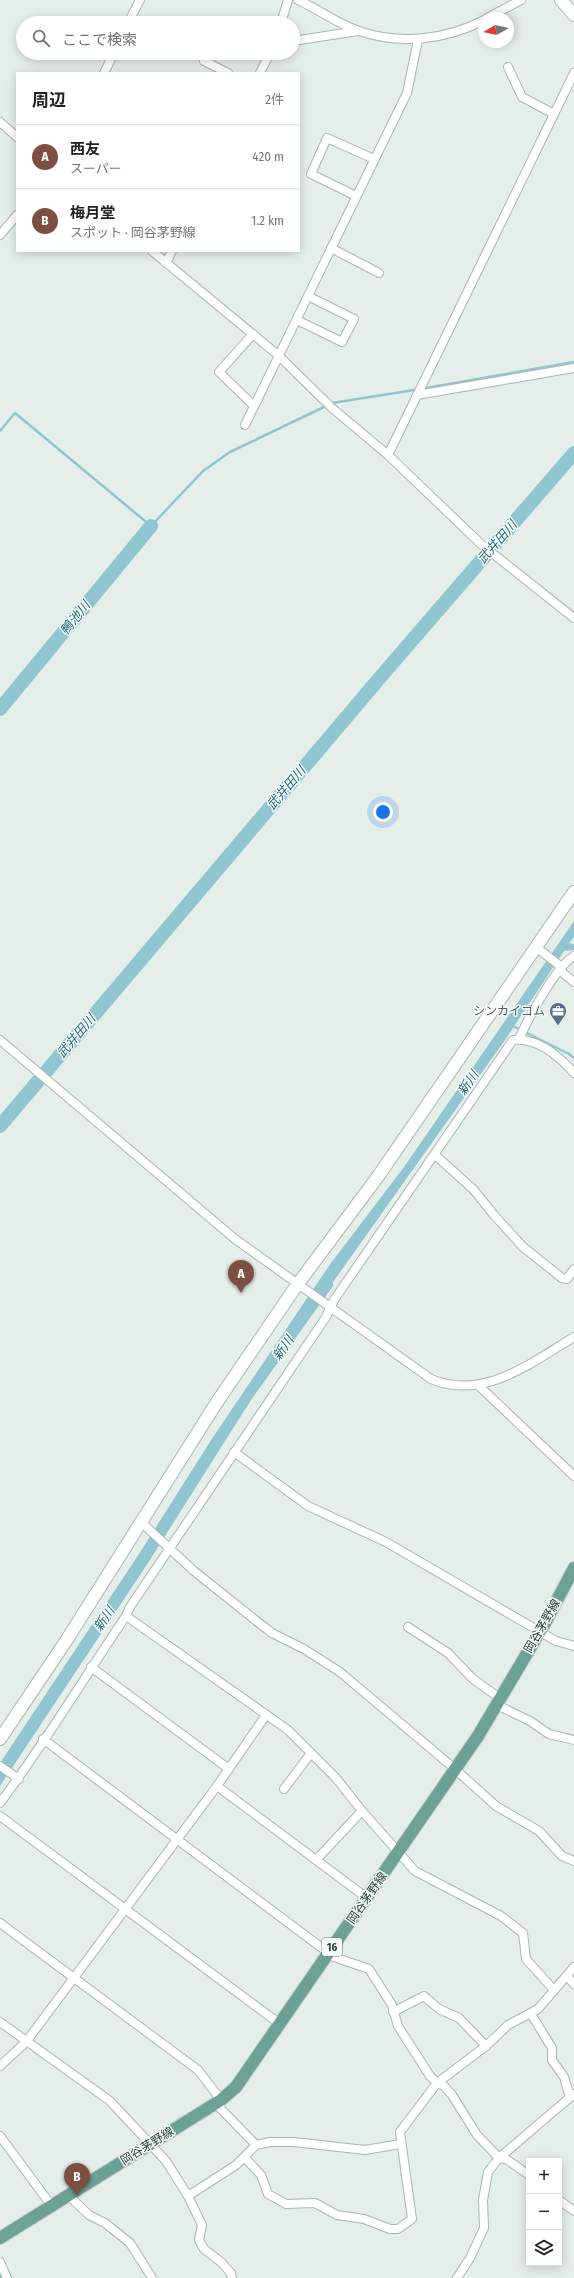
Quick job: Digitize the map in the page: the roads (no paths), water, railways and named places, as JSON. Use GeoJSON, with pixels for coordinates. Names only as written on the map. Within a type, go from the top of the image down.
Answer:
{"type":"FeatureCollection","features":[{"type":"Feature","properties":{"kind":"main road","name":"岡谷茅野線"},"geometry":{"type":"LineString","coordinates":[[0,2238],[221,2100],[236,2087],[398,1853],[499,1702],[574,1568]]}},
{"type":"Feature","properties":{"kind":"street"},"geometry":{"type":"LineString","coordinates":[[132,16],[140,0]]}},
{"type":"Feature","properties":{"kind":"street"},"geometry":{"type":"LineString","coordinates":[[283,16],[288,0]]}},
{"type":"Feature","properties":{"kind":"street"},"geometry":{"type":"LineString","coordinates":[[298,0],[358,31],[387,37],[418,40],[458,30],[478,22]]}},
{"type":"Feature","properties":{"kind":"street"},"geometry":{"type":"LineString","coordinates":[[498,12],[521,0]]}},
{"type":"Feature","properties":{"kind":"street"},"geometry":{"type":"LineString","coordinates":[[561,0],[574,15]]}},
{"type":"Feature","properties":{"kind":"street"},"geometry":{"type":"LineString","coordinates":[[300,40],[358,31]]}},
{"type":"Feature","properties":{"kind":"street"},"geometry":{"type":"LineString","coordinates":[[245,424],[407,93],[418,40]]}},
{"type":"Feature","properties":{"kind":"street"},"geometry":{"type":"LineString","coordinates":[[104,72],[110,60]]}},
{"type":"Feature","properties":{"kind":"street"},"geometry":{"type":"LineString","coordinates":[[260,72],[266,60]]}},
{"type":"Feature","properties":{"kind":"street"},"geometry":{"type":"LineString","coordinates":[[204,61],[226,72]]}},
{"type":"Feature","properties":{"kind":"street"},"geometry":{"type":"LineString","coordinates":[[508,67],[522,97],[554,114]]}},
{"type":"Feature","properties":{"kind":"street"},"geometry":{"type":"LineString","coordinates":[[388,455],[574,73]]}},
{"type":"Feature","properties":{"kind":"street"},"geometry":{"type":"LineString","coordinates":[[0,122],[16,136]]}},
{"type":"Feature","properties":{"kind":"street"},"geometry":{"type":"LineString","coordinates":[[356,196],[311,174],[327,138],[374,159]]}},
{"type":"Feature","properties":{"kind":"street"},"geometry":{"type":"LineString","coordinates":[[0,235],[16,216]]}},
{"type":"Feature","properties":{"kind":"street"},"geometry":{"type":"LineString","coordinates":[[331,248],[379,272]]}},
{"type":"Feature","properties":{"kind":"street"},"geometry":{"type":"LineString","coordinates":[[153,252],[278,355],[332,408],[388,455],[482,545],[574,618]]}},
{"type":"Feature","properties":{"kind":"street"},"geometry":{"type":"LineString","coordinates":[[166,263],[172,252]]}},
{"type":"Feature","properties":{"kind":"street"},"geometry":{"type":"LineString","coordinates":[[297,320],[342,342],[354,319],[308,296]]}},
{"type":"Feature","properties":{"kind":"street"},"geometry":{"type":"LineString","coordinates":[[253,334],[219,372],[254,406]]}},
{"type":"Feature","properties":{"kind":"street"},"geometry":{"type":"LineString","coordinates":[[417,394],[574,368]]}},
{"type":"Feature","properties":{"kind":"street"},"geometry":{"type":"LineString","coordinates":[[0,1739],[144,1525],[216,1402],[301,1287],[539,949],[574,892]]}},
{"type":"Feature","properties":{"kind":"street"},"geometry":{"type":"LineString","coordinates":[[539,949],[560,966],[563,973],[574,982]]}},
{"type":"Feature","properties":{"kind":"street"},"geometry":{"type":"LineString","coordinates":[[519,1039],[525,1024],[560,966],[574,955]]}},
{"type":"Feature","properties":{"kind":"street"},"geometry":{"type":"LineString","coordinates":[[0,1803],[126,1616],[130,1607],[168,1546],[234,1452],[328,1307],[436,1155],[513,1040],[519,1039],[549,1048],[574,1073]]}},
{"type":"Feature","properties":{"kind":"street"},"geometry":{"type":"LineString","coordinates":[[0,1040],[235,1239],[328,1307],[431,1379],[454,1386],[478,1385],[502,1380],[574,1337]]}},
{"type":"Feature","properties":{"kind":"street"},"geometry":{"type":"LineString","coordinates":[[436,1155],[472,1189],[523,1247],[562,1278],[567,1279],[574,1269]]}},
{"type":"Feature","properties":{"kind":"street"},"geometry":{"type":"LineString","coordinates":[[478,1385],[574,1476]]}},
{"type":"Feature","properties":{"kind":"street"},"geometry":{"type":"LineString","coordinates":[[234,1452],[308,1506],[386,1542],[556,1642],[574,1646]]}},
{"type":"Feature","properties":{"kind":"street"},"geometry":{"type":"LineString","coordinates":[[144,1525],[194,1571],[272,1633],[304,1649],[340,1672],[455,1769],[496,1806],[539,1831],[562,1856],[574,1861]]}},
{"type":"Feature","properties":{"kind":"street"},"geometry":{"type":"LineString","coordinates":[[126,1616],[288,1730],[336,1778],[362,1812],[414,1871],[501,1916],[523,1933],[526,1959],[553,1989]]}},
{"type":"Feature","properties":{"kind":"street"},"geometry":{"type":"LineString","coordinates":[[408,1627],[448,1652],[473,1679],[499,1702],[549,1734],[574,1740]]}},
{"type":"Feature","properties":{"kind":"street"},"geometry":{"type":"LineString","coordinates":[[91,1667],[229,1769]]}},
{"type":"Feature","properties":{"kind":"street"},"geometry":{"type":"LineString","coordinates":[[0,2066],[26,2042],[217,1786],[266,1714]]}},
{"type":"Feature","properties":{"kind":"street"},"geometry":{"type":"LineString","coordinates":[[43,1739],[178,1838],[334,1957],[369,1970],[386,1996],[398,2026],[430,2076],[437,2083],[444,2086],[452,2095],[477,2135],[499,2158],[506,2159],[526,2173]]}},
{"type":"Feature","properties":{"kind":"street"},"geometry":{"type":"LineString","coordinates":[[284,1789],[311,1753]]}},
{"type":"Feature","properties":{"kind":"street"},"geometry":{"type":"LineString","coordinates":[[0,1766],[17,1778]]}},
{"type":"Feature","properties":{"kind":"street"},"geometry":{"type":"LineString","coordinates":[[217,1786],[367,1898]]}},
{"type":"Feature","properties":{"kind":"street"},"geometry":{"type":"LineString","coordinates":[[316,1860],[362,1812]]}},
{"type":"Feature","properties":{"kind":"street"},"geometry":{"type":"LineString","coordinates":[[0,1816],[280,2024]]}},
{"type":"Feature","properties":{"kind":"street"},"geometry":{"type":"LineString","coordinates":[[0,1923],[198,2070],[221,2100],[220,2108],[256,2145]]}},
{"type":"Feature","properties":{"kind":"street"},"geometry":{"type":"LineString","coordinates":[[245,2158],[261,2175],[268,2194],[286,2204],[314,2203],[337,2215],[364,2219],[390,2229],[398,2229],[412,2219],[400,2144],[400,2132],[437,2083],[486,2046],[508,2025],[531,2014],[574,1967]]}},
{"type":"Feature","properties":{"kind":"street"},"geometry":{"type":"LineString","coordinates":[[567,1976],[574,1984]]}},
{"type":"Feature","properties":{"kind":"street"},"geometry":{"type":"LineString","coordinates":[[393,2012],[424,1996],[439,2009],[459,2018],[486,2046]]}},
{"type":"Feature","properties":{"kind":"street"},"geometry":{"type":"LineString","coordinates":[[457,2278],[470,2258],[484,2228],[483,2200],[488,2172],[499,2158],[572,2095],[564,2077],[552,2060],[552,2048],[531,2014]]}},
{"type":"Feature","properties":{"kind":"street"},"geometry":{"type":"LineString","coordinates":[[0,2022],[110,2101],[166,2161],[188,2196],[202,2225],[199,2240],[204,2249],[221,2262],[231,2273],[232,2278]]}},
{"type":"Feature","properties":{"kind":"street"},"geometry":{"type":"LineString","coordinates":[[0,2136],[51,2206]]}},
{"type":"Feature","properties":{"kind":"street"},"geometry":{"type":"LineString","coordinates":[[188,2196],[245,2158],[256,2145],[270,2142],[294,2142],[365,2150],[400,2144]]}},
{"type":"Feature","properties":{"kind":"street"},"geometry":{"type":"LineString","coordinates":[[68,2195],[89,2216],[105,2223],[130,2242],[152,2278]]}},
{"type":"Feature","properties":{"kind":"street"},"geometry":{"type":"LineString","coordinates":[[562,2202],[574,2211]]}},
{"type":"Feature","properties":{"kind":"street"},"geometry":{"type":"LineString","coordinates":[[0,2262],[7,2278]]}},
{"type":"Feature","properties":{"kind":"water","name":"新川"},"geometry":{"type":"Polygon","coordinates":[[[574,921],[574,937],[569,943],[574,944],[574,950],[564,951],[505,1040],[333,1282],[333,1286],[251,1400],[148,1563],[0,1786],[0,1763],[139,1554],[213,1437],[331,1263],[404,1167],[574,921]]]}},
{"type":"Feature","properties":{"kind":"waterway"},"geometry":{"type":"LineString","coordinates":[[426,388],[574,362]]}},
{"type":"Feature","properties":{"kind":"waterway"},"geometry":{"type":"LineString","coordinates":[[332,403],[414,390]]}},
{"type":"Feature","properties":{"kind":"waterway"},"geometry":{"type":"LineString","coordinates":[[0,431],[15,413],[151,526],[203,471],[230,452],[324,407]]}},
{"type":"Feature","properties":{"kind":"waterway","name":"武井田川"},"geometry":{"type":"LineString","coordinates":[[0,1126],[383,674],[574,453]]}},
{"type":"Feature","properties":{"kind":"waterway","name":"鴨池川"},"geometry":{"type":"LineString","coordinates":[[0,709],[151,526]]}},
{"type":"Feature","properties":{"kind":"waterway"},"geometry":{"type":"LineString","coordinates":[[511,1025],[569,1054],[574,1058]]}},
{"type":"Feature","properties":{"kind":"place","name":"シンカイゴム"},"geometry":{"type":"Point","coordinates":[558,1026]}},
{"type":"Feature","properties":{"kind":"place","name":"西友"},"geometry":{"type":"Point","coordinates":[241,1293]}},
{"type":"Feature","properties":{"kind":"place","name":"梅月堂"},"geometry":{"type":"Point","coordinates":[77,2196]}}]}
